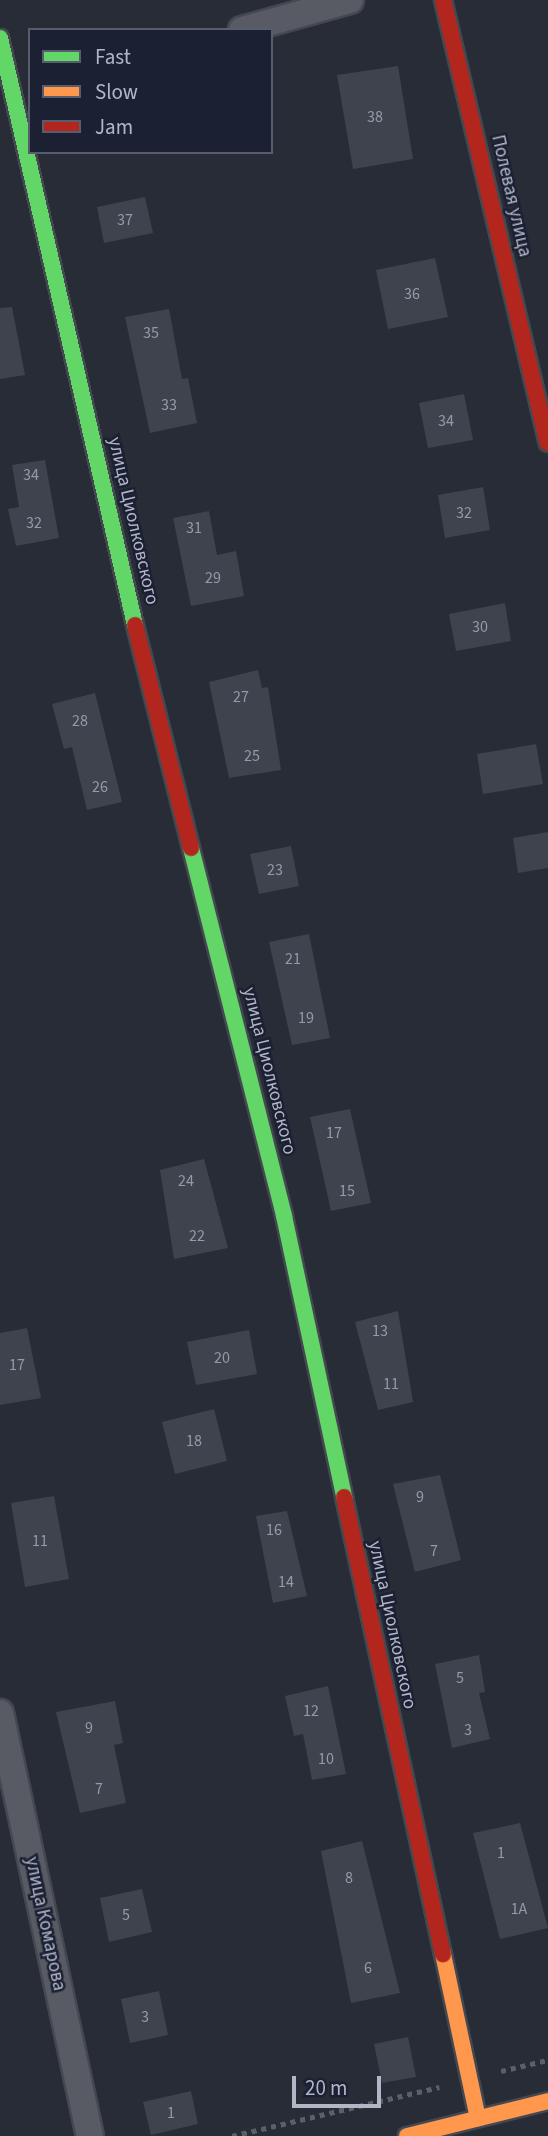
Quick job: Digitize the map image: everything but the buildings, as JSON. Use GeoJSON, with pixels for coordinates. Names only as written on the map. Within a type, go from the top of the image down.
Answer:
{"type":"FeatureCollection","features":[{"type":"Feature","properties":{"kind":"street"},"geometry":{"type":"LineString","coordinates":[[249,28],[350,0]]}},
{"type":"Feature","properties":{"kind":"street","name":"Полевая улица"},"geometry":{"type":"LineString","coordinates":[[443,0],[548,443]]}},
{"type":"Feature","properties":{"kind":"street","name":"улица Циолковского"},"geometry":{"type":"LineString","coordinates":[[0,38],[28,150]]}},
{"type":"Feature","properties":{"kind":"street","name":"улица Циолковского"},"geometry":{"type":"LineString","coordinates":[[29,154],[128,596],[284,1216],[478,2118]]}},
{"type":"Feature","properties":{"kind":"street","name":"улица Комарова"},"geometry":{"type":"LineString","coordinates":[[0,1713],[90,2136]]}},
{"type":"Feature","properties":{"kind":"street"},"geometry":{"type":"LineString","coordinates":[[407,2136],[548,2101]]}},
{"type":"Feature","properties":{"kind":"path"},"geometry":{"type":"LineString","coordinates":[[232,2136],[548,2060]]}},
{"type":"Feature","properties":{"kind":"traffic: fast"},"geometry":{"type":"LineString","coordinates":[[0,38],[135,625]]}},
{"type":"Feature","properties":{"kind":"traffic: fast"},"geometry":{"type":"LineString","coordinates":[[191,848],[284,1216],[344,1497]]}},
{"type":"Feature","properties":{"kind":"traffic: slow"},"geometry":{"type":"LineString","coordinates":[[443,1954],[478,2118]]}},
{"type":"Feature","properties":{"kind":"traffic: slow"},"geometry":{"type":"LineString","coordinates":[[407,2136],[548,2101]]}},
{"type":"Feature","properties":{"kind":"traffic: jam"},"geometry":{"type":"LineString","coordinates":[[443,0],[548,443]]}},
{"type":"Feature","properties":{"kind":"traffic: jam"},"geometry":{"type":"LineString","coordinates":[[135,625],[191,848]]}},
{"type":"Feature","properties":{"kind":"traffic: jam"},"geometry":{"type":"LineString","coordinates":[[344,1497],[443,1954]]}}]}
